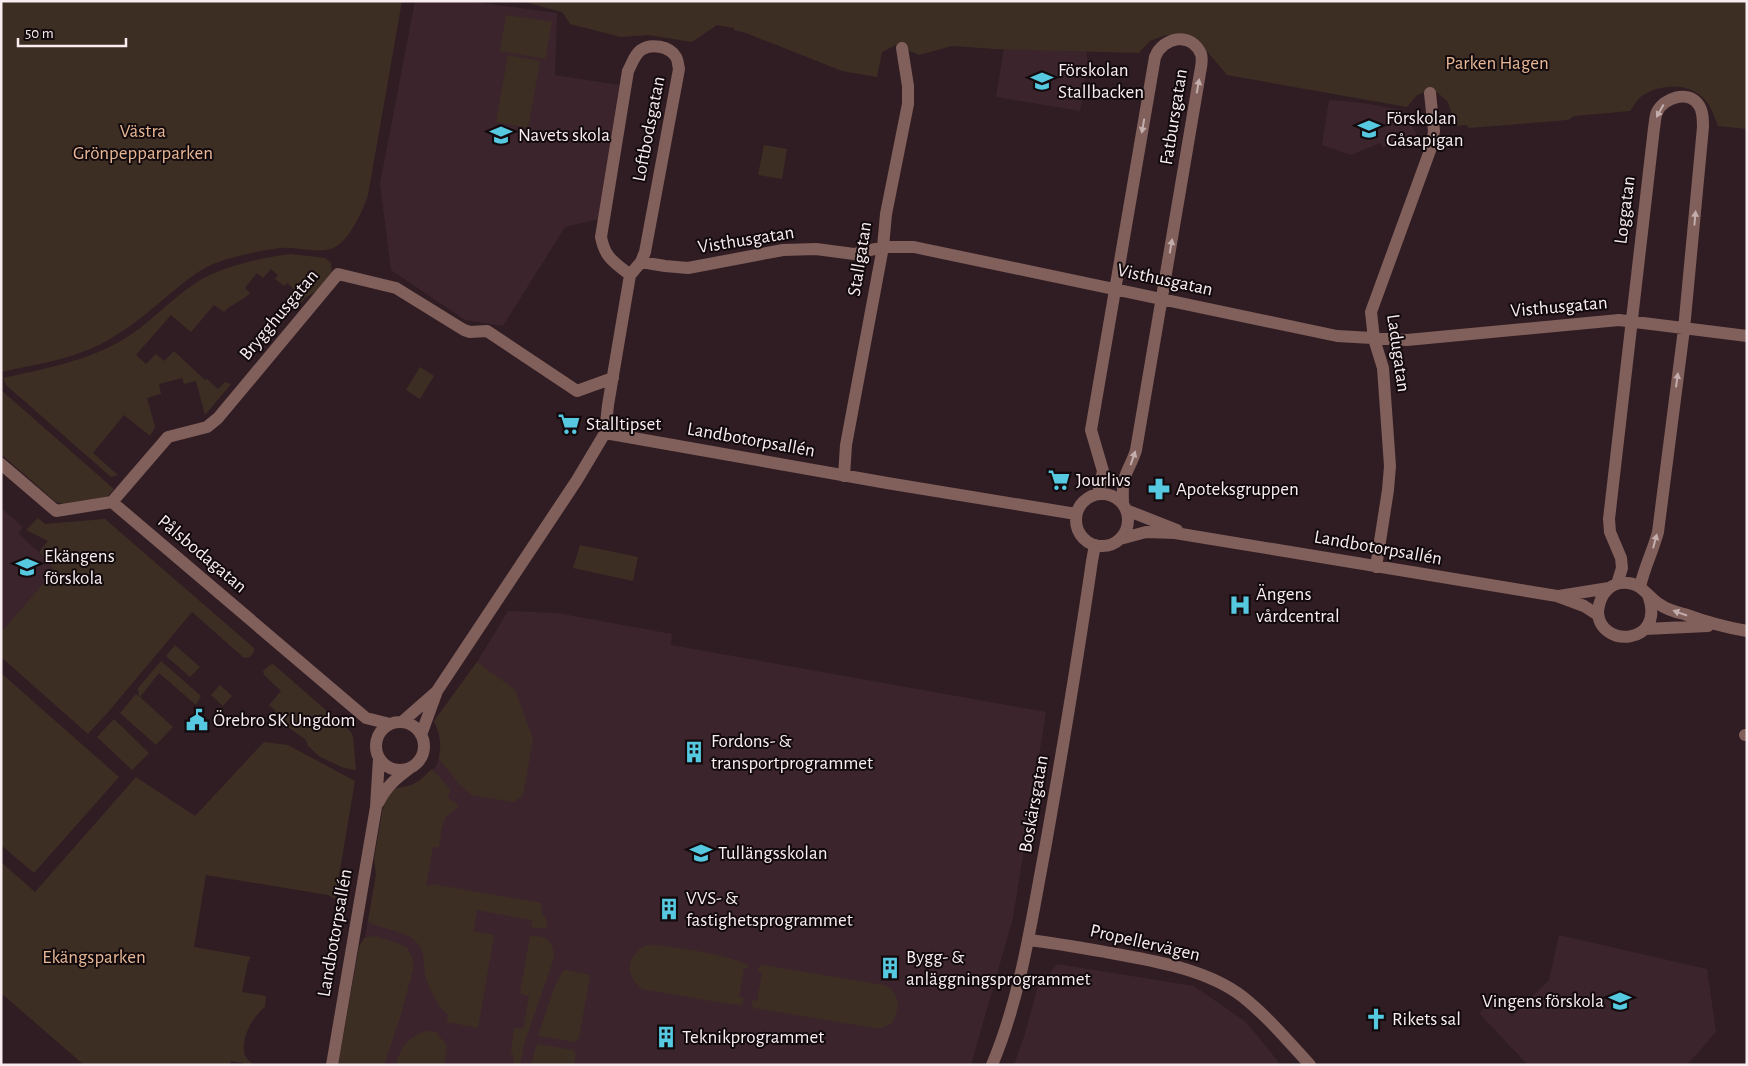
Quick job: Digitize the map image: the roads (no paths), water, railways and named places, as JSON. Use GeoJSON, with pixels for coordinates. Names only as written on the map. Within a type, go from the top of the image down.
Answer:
{"type":"FeatureCollection","features":[{"type":"Feature","properties":{"kind":"street","name":"Fatbursgatan"},"geometry":{"type":"LineString","coordinates":[[1098,494],[1103,471],[1091,430],[1155,57],[1162,45],[1176,39],[1186,40],[1198,50],[1202,60],[1136,450],[1134,460],[1126,473],[1123,483],[1124,507]]}},
{"type":"Feature","properties":{"kind":"street","name":"Loftbodsgatan"},"geometry":{"type":"LineString","coordinates":[[655,45],[668,50],[676,56],[679,69],[645,252],[641,262],[630,275],[603,251],[601,237],[628,71],[634,58],[642,50],[655,45]]}},
{"type":"Feature","properties":{"kind":"street","name":"Stallgatan"},"geometry":{"type":"LineString","coordinates":[[844,476],[846,445],[882,246],[886,214],[908,104],[908,86],[902,48]]}},
{"type":"Feature","properties":{"kind":"street","name":"Ladugatan"},"geometry":{"type":"LineString","coordinates":[[1376,567],[1390,466],[1383,368],[1374,339],[1370,312],[1432,145],[1434,132],[1430,93]]}},
{"type":"Feature","properties":{"kind":"street","name":"Loggatan"},"geometry":{"type":"LineString","coordinates":[[1613,586],[1622,568],[1621,558],[1610,532],[1609,519],[1654,128],[1657,111],[1667,100],[1678,97],[1690,99],[1698,104],[1703,115],[1704,128],[1684,330],[1658,532],[1653,550],[1644,569],[1644,591]]}},
{"type":"Feature","properties":{"kind":"street","name":"Visthusgatan"},"geometry":{"type":"LineString","coordinates":[[641,262],[688,268],[783,250],[816,249],[854,254],[882,246],[914,247],[1337,336],[1407,340],[1600,321],[1631,321],[1684,330]]}},
{"type":"Feature","properties":{"kind":"street","name":"Brygghusgatan"},"geometry":{"type":"LineString","coordinates":[[112,502],[168,437],[207,427],[218,418],[338,274],[396,288],[464,330],[470,332],[487,331],[577,391],[613,378]]}},
{"type":"Feature","properties":{"kind":"street"},"geometry":{"type":"LineString","coordinates":[[421,736],[437,691],[577,480],[605,433],[630,275]]}},
{"type":"Feature","properties":{"kind":"street"},"geometry":{"type":"LineString","coordinates":[[1684,330],[1747,336]]}},
{"type":"Feature","properties":{"kind":"street","name":"Landbotorpsallén"},"geometry":{"type":"LineString","coordinates":[[605,433],[844,476],[1076,514]]}},
{"type":"Feature","properties":{"kind":"street"},"geometry":{"type":"LineString","coordinates":[[1,464],[56,511],[112,502]]}},
{"type":"Feature","properties":{"kind":"street"},"geometry":{"type":"LineString","coordinates":[[1098,494],[1113,496],[1124,507],[1127,526],[1120,539],[1112,544],[1096,545],[1086,541],[1080,533],[1076,524],[1076,514],[1080,504],[1088,497],[1098,494]]}},
{"type":"Feature","properties":{"kind":"street","name":"Pålsbodagatan"},"geometry":{"type":"LineString","coordinates":[[112,502],[366,718],[376,744]]}},
{"type":"Feature","properties":{"kind":"street","name":"Landbotorpsallén"},"geometry":{"type":"LineString","coordinates":[[1124,507],[1193,536]]}},
{"type":"Feature","properties":{"kind":"street","name":"Landbotorpsallén"},"geometry":{"type":"LineString","coordinates":[[1120,539],[1146,532],[1193,536],[1557,596],[1584,606],[1598,615]]}},
{"type":"Feature","properties":{"kind":"street","name":"Boskärsgatan"},"geometry":{"type":"LineString","coordinates":[[992,1065],[1012,1008],[1028,940],[1072,695],[1096,545]]}},
{"type":"Feature","properties":{"kind":"street"},"geometry":{"type":"LineString","coordinates":[[1715,626],[1658,604],[1644,591],[1629,583],[1613,586],[1602,595],[1598,604],[1598,615],[1602,625],[1610,632],[1621,637],[1634,636],[1645,630],[1715,626],[1747,630]]}},
{"type":"Feature","properties":{"kind":"street","name":"Landbotorpsallén"},"geometry":{"type":"LineString","coordinates":[[1557,596],[1613,586]]}},
{"type":"Feature","properties":{"kind":"street"},"geometry":{"type":"LineString","coordinates":[[1644,591],[1653,607],[1652,618],[1645,630]]}},
{"type":"Feature","properties":{"kind":"street"},"geometry":{"type":"LineString","coordinates":[[396,723],[413,726],[423,741],[423,752],[420,758],[412,767],[406,770],[394,770],[383,764],[379,758],[376,744],[381,731],[396,723],[437,691]]}},
{"type":"Feature","properties":{"kind":"street","name":"Pålsbodagatan"},"geometry":{"type":"LineString","coordinates":[[366,718],[396,723]]}},
{"type":"Feature","properties":{"kind":"street","name":"Landbotorpsallén"},"geometry":{"type":"LineString","coordinates":[[332,1065],[376,807],[379,758]]}},
{"type":"Feature","properties":{"kind":"street","name":"Landbotorpsallén"},"geometry":{"type":"LineString","coordinates":[[376,807],[392,781],[412,767]]}},
{"type":"Feature","properties":{"kind":"street","name":"Propellervägen"},"geometry":{"type":"LineString","coordinates":[[1028,940],[1171,964],[1209,978],[1242,996],[1282,1034],[1310,1065]]}},
{"type":"Feature","properties":{"kind":"place","name":"Förskolan Stallbacken"},"geometry":{"type":"Point","coordinates":[1042,81]}},
{"type":"Feature","properties":{"kind":"place","name":"Förskolan Gåsapigan"},"geometry":{"type":"Point","coordinates":[1369,129]}},
{"type":"Feature","properties":{"kind":"place","name":"Navets skola"},"geometry":{"type":"Point","coordinates":[501,135]}},
{"type":"Feature","properties":{"kind":"place","name":"Stalltipset"},"geometry":{"type":"Point","coordinates":[569,424]}},
{"type":"Feature","properties":{"kind":"place","name":"Jourlivs"},"geometry":{"type":"Point","coordinates":[1059,480]}},
{"type":"Feature","properties":{"kind":"place","name":"Apoteksgruppen"},"geometry":{"type":"Point","coordinates":[1159,489]}},
{"type":"Feature","properties":{"kind":"place","name":"Ekängens förskola"},"geometry":{"type":"Point","coordinates":[27,567]}},
{"type":"Feature","properties":{"kind":"place","name":"Ängens vårdcentral"},"geometry":{"type":"Point","coordinates":[1240,605]}},
{"type":"Feature","properties":{"kind":"place","name":"Örebro SK Ungdom"},"geometry":{"type":"Point","coordinates":[197,720]}},
{"type":"Feature","properties":{"kind":"place","name":"Fordons- & transportprogrammet"},"geometry":{"type":"Point","coordinates":[694,752]}},
{"type":"Feature","properties":{"kind":"place","name":"Tullängsskolan"},"geometry":{"type":"Point","coordinates":[701,853]}},
{"type":"Feature","properties":{"kind":"place","name":"VVS- & fastighetsprogrammet"},"geometry":{"type":"Point","coordinates":[669,909]}},
{"type":"Feature","properties":{"kind":"place","name":"Bygg- & anläggningsprogrammet"},"geometry":{"type":"Point","coordinates":[890,968]}},
{"type":"Feature","properties":{"kind":"place","name":"Vingens förskola"},"geometry":{"type":"Point","coordinates":[1620,1001]}},
{"type":"Feature","properties":{"kind":"place","name":"Rikets sal"},"geometry":{"type":"Point","coordinates":[1376,1019]}},
{"type":"Feature","properties":{"kind":"place","name":"Teknikprogrammet"},"geometry":{"type":"Point","coordinates":[666,1037]}},
{"type":"Feature","properties":{"kind":"park label","name":"Parken Hagen"},"geometry":{"type":"Point","coordinates":[1497,63]}},
{"type":"Feature","properties":{"kind":"park label","name":"Västra Grönpepparparken"},"geometry":{"type":"Point","coordinates":[143,142]}},
{"type":"Feature","properties":{"kind":"park label","name":"Ekängsparken"},"geometry":{"type":"Point","coordinates":[94,957]}}]}
